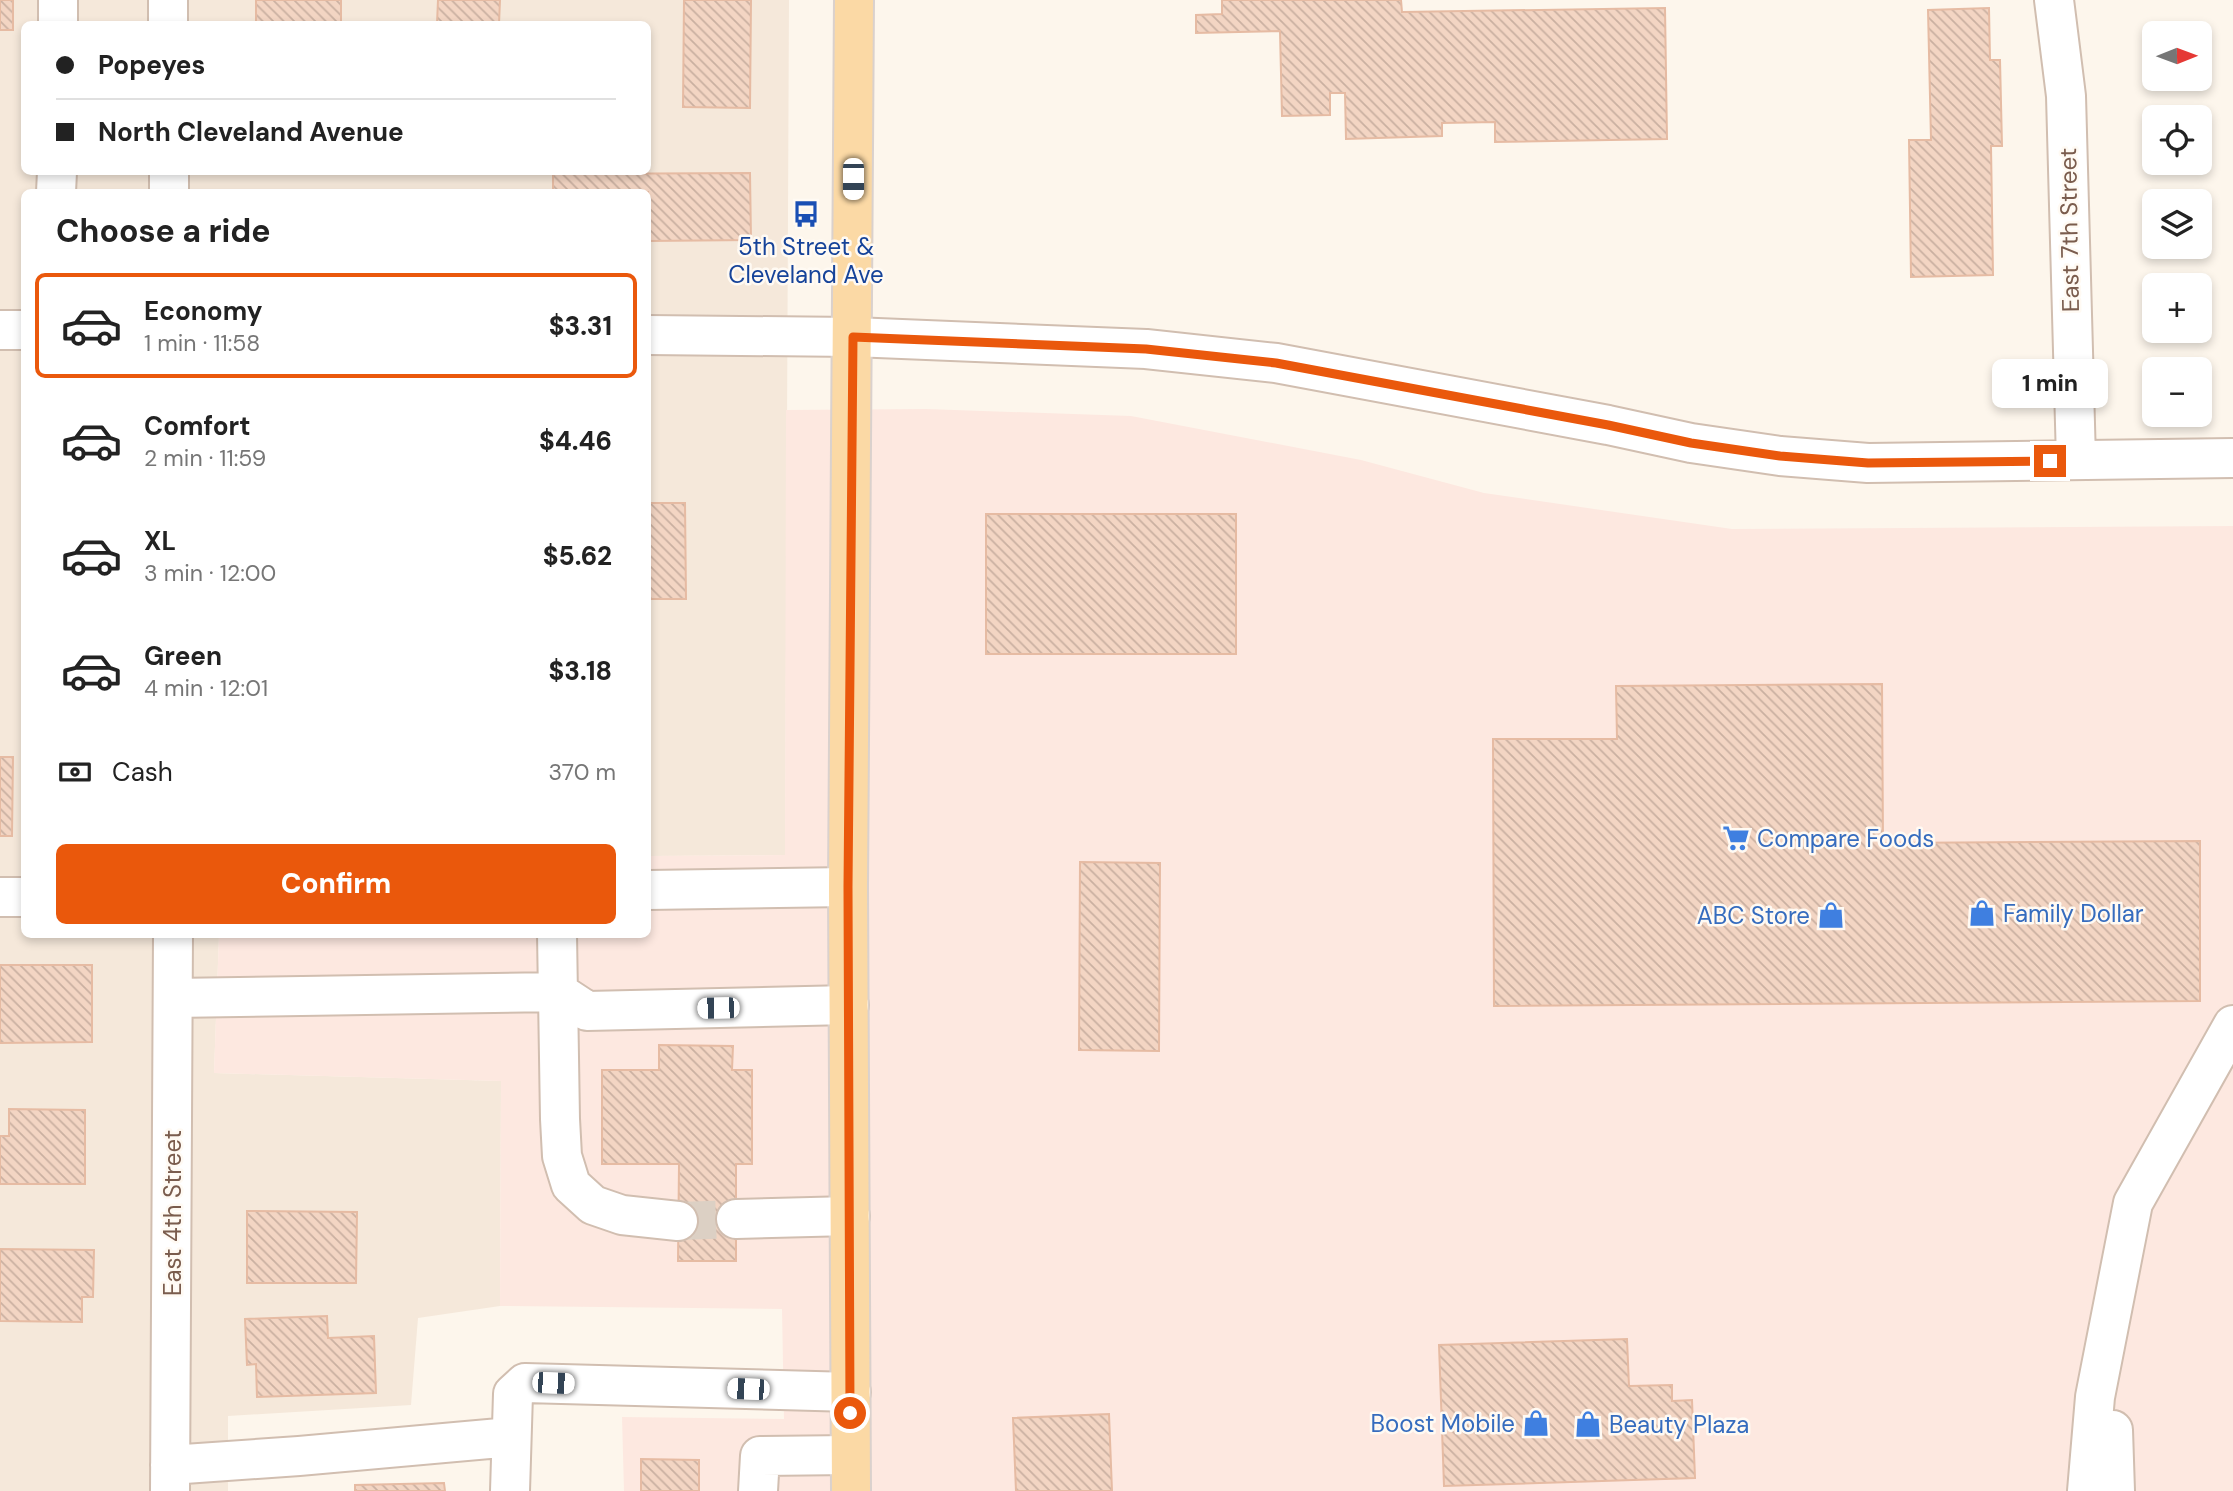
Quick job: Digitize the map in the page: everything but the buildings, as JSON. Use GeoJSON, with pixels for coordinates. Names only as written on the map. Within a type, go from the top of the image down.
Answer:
{"type":"FeatureCollection","features":[{"type":"Feature","properties":{"kind":"main road"},"geometry":{"type":"LineString","coordinates":[[850,1473],[848,887],[854,0]]}},
{"type":"Feature","properties":{"kind":"street"},"geometry":{"type":"LineString","coordinates":[[58,0],[58,21]]}},
{"type":"Feature","properties":{"kind":"street"},"geometry":{"type":"LineString","coordinates":[[169,0],[169,21]]}},
{"type":"Feature","properties":{"kind":"street","name":"East 7th Street"},"geometry":{"type":"LineString","coordinates":[[2054,0],[2066,96],[2076,460]]}},
{"type":"Feature","properties":{"kind":"street"},"geometry":{"type":"LineString","coordinates":[[0,330],[21,330]]}},
{"type":"Feature","properties":{"kind":"street"},"geometry":{"type":"LineString","coordinates":[[651,335],[853,337],[1146,349],[1276,363],[1691,443],[1780,456],[1868,463],[2233,458]]}},
{"type":"Feature","properties":{"kind":"street"},"geometry":{"type":"LineString","coordinates":[[651,890],[848,887]]}},
{"type":"Feature","properties":{"kind":"street"},"geometry":{"type":"LineString","coordinates":[[0,897],[21,897]]}},
{"type":"Feature","properties":{"kind":"street","name":"East 4th Street"},"geometry":{"type":"LineString","coordinates":[[170,1478],[173,938]]}},
{"type":"Feature","properties":{"kind":"street"},"geometry":{"type":"LineString","coordinates":[[558,938],[562,1156],[571,1185],[593,1205],[622,1214],[678,1221]]}},
{"type":"Feature","properties":{"kind":"street"},"geometry":{"type":"LineString","coordinates":[[173,998],[558,992],[587,1011],[849,1005]]}},
{"type":"Feature","properties":{"kind":"street"},"geometry":{"type":"LineString","coordinates":[[2087,1491],[2095,1397],[2133,1203],[2233,1024]]}},
{"type":"Feature","properties":{"kind":"street"},"geometry":{"type":"LineString","coordinates":[[736,1219],[850,1216]]}},
{"type":"Feature","properties":{"kind":"street"},"geometry":{"type":"LineString","coordinates":[[2109,1323],[2115,1491]]}},
{"type":"Feature","properties":{"kind":"street"},"geometry":{"type":"LineString","coordinates":[[510,1491],[513,1394],[525,1382],[851,1392]]}},
{"type":"Feature","properties":{"kind":"street"},"geometry":{"type":"LineString","coordinates":[[170,1478],[299,1456],[511,1437]]}},
{"type":"Feature","properties":{"kind":"street"},"geometry":{"type":"LineString","coordinates":[[758,1491],[760,1456],[850,1473]]}},
{"type":"Feature","properties":{"kind":"shaded area"},"geometry":{"type":"Polygon","coordinates":[[[0,0],[789,0],[785,855],[651,856],[651,189],[21,189],[21,938],[219,938],[214,1073],[501,1081],[500,1306],[418,1318],[411,1405],[228,1416],[228,1491],[0,1491],[0,0]]]}},
{"type":"Feature","properties":{"kind":"shaded area"},"geometry":{"type":"Polygon","coordinates":[[[926,409],[1131,416],[1361,460],[1484,493],[1732,529],[2233,526],[2233,1491],[624,1491],[622,1417],[784,1419],[782,1309],[500,1306],[501,1081],[214,1073],[219,938],[651,938],[651,856],[785,855],[786,410],[926,409]]]}},
{"type":"Feature","properties":{"kind":"tunnel"},"geometry":{"type":"LineString","coordinates":[[678,1221],[736,1219]]}},
{"type":"Feature","properties":{"kind":"place","name":"5th Street & Cleveland Ave"},"geometry":{"type":"Point","coordinates":[806,214]}},
{"type":"Feature","properties":{"kind":"place","name":"Compare Foods"},"geometry":{"type":"Point","coordinates":[1736,838]}},
{"type":"Feature","properties":{"kind":"place","name":"Family Dollar"},"geometry":{"type":"Point","coordinates":[1982,913]}},
{"type":"Feature","properties":{"kind":"place","name":"ABC Store"},"geometry":{"type":"Point","coordinates":[1831,915]}},
{"type":"Feature","properties":{"kind":"place","name":"Boost Mobile"},"geometry":{"type":"Point","coordinates":[1536,1423]}},
{"type":"Feature","properties":{"kind":"place","name":"Beauty Plaza"},"geometry":{"type":"Point","coordinates":[1588,1424]}},
{"type":"Feature","properties":{"kind":"route"},"geometry":{"type":"LineString","coordinates":[[850,1413],[848,887],[853,337],[1146,349],[1276,363],[1691,443],[1780,456],[1868,463],[2050,461]]}}]}
